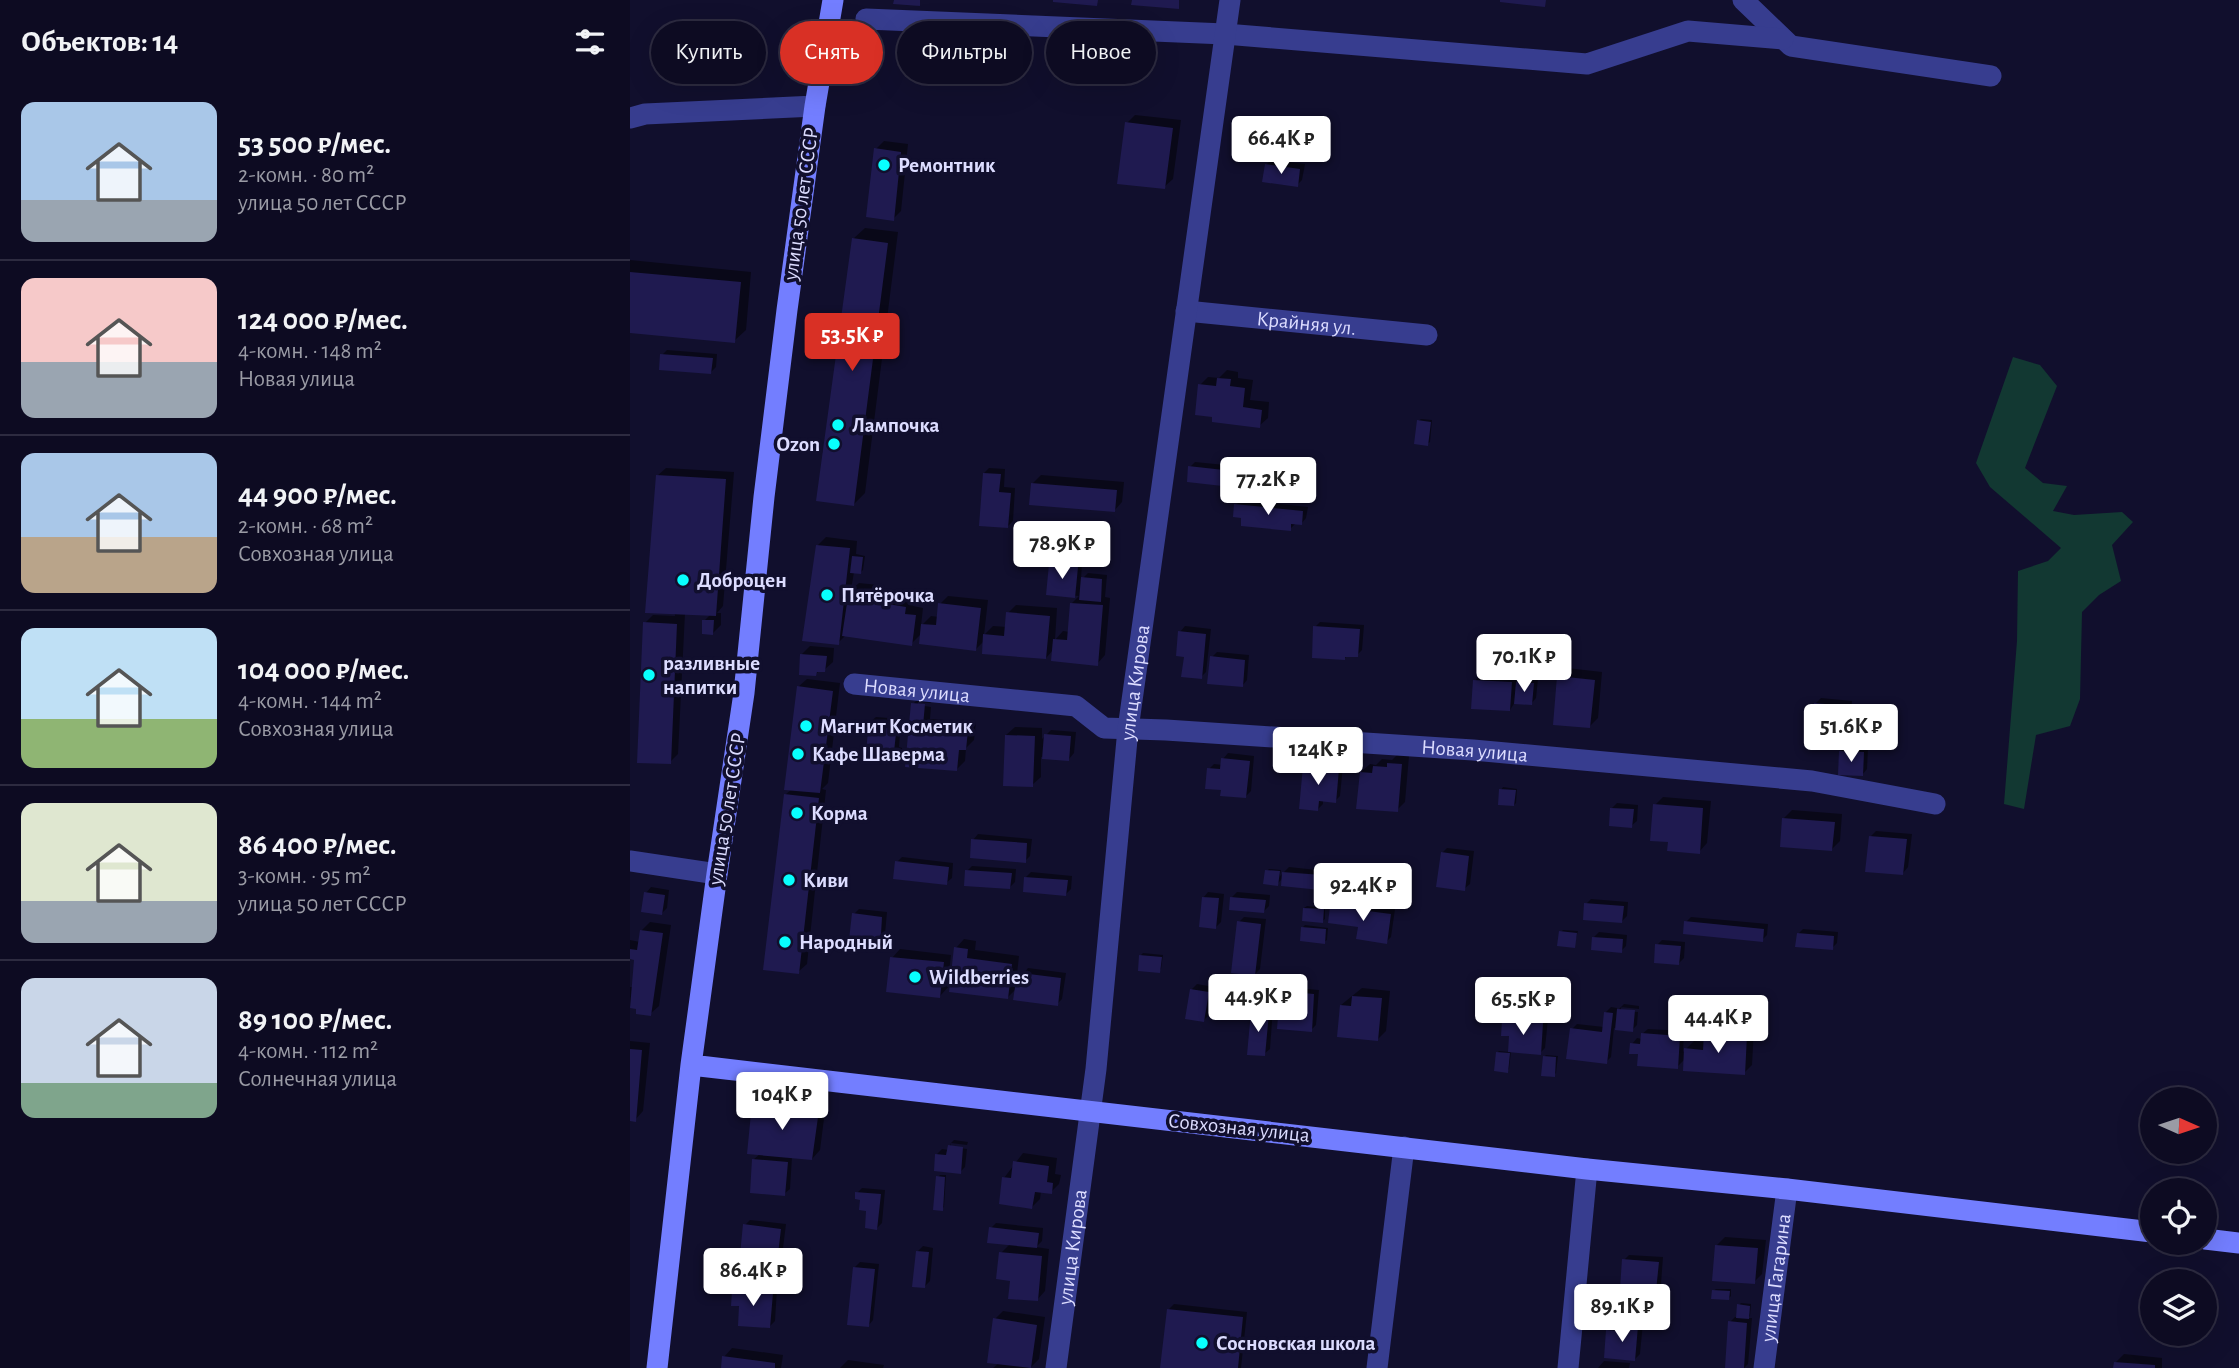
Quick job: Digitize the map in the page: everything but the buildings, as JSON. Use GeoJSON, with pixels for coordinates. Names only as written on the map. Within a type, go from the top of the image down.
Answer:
{"type":"FeatureCollection","features":[{"type":"Feature","properties":{"kind":"main road","name":"улица 50 лет СССР"},"geometry":{"type":"LineString","coordinates":[[657,1368],[691,1065],[744,693],[787,310],[815,107],[834,0]]}},
{"type":"Feature","properties":{"kind":"main road","name":"Совхозная улица"},"geometry":{"type":"LineString","coordinates":[[691,1065],[2140,1231]]}},
{"type":"Feature","properties":{"kind":"main road"},"geometry":{"type":"LineString","coordinates":[[2217,1240],[2239,1243]]}},
{"type":"Feature","properties":{"kind":"street","name":"улица Кирова"},"geometry":{"type":"LineString","coordinates":[[1056,1368],[1091,1111],[1128,729],[1230,0]]}},
{"type":"Feature","properties":{"kind":"street"},"geometry":{"type":"LineString","coordinates":[[1743,0],[1791,46],[1991,76]]}},
{"type":"Feature","properties":{"kind":"street"},"geometry":{"type":"LineString","coordinates":[[866,19],[1225,34],[1587,64],[1688,31],[1783,39]]}},
{"type":"Feature","properties":{"kind":"street"},"geometry":{"type":"LineString","coordinates":[[630,118],[645,114],[815,107]]}},
{"type":"Feature","properties":{"kind":"street","name":"Крайняя ул."},"geometry":{"type":"LineString","coordinates":[[1186,310],[1427,335]]}},
{"type":"Feature","properties":{"kind":"street","name":"Новая улица"},"geometry":{"type":"LineString","coordinates":[[854,684],[1076,706],[1104,728],[1473,750],[1812,781],[1934,804]]}},
{"type":"Feature","properties":{"kind":"street"},"geometry":{"type":"LineString","coordinates":[[630,861],[717,874]]}},
{"type":"Feature","properties":{"kind":"street"},"geometry":{"type":"LineString","coordinates":[[1377,1368],[1404,1147]]}},
{"type":"Feature","properties":{"kind":"street"},"geometry":{"type":"LineString","coordinates":[[1568,1368],[1587,1169]]}},
{"type":"Feature","properties":{"kind":"street","name":"улица Гагарина"},"geometry":{"type":"LineString","coordinates":[[1764,1368],[1787,1189]]}},
{"type":"Feature","properties":{"kind":"green space"},"geometry":{"type":"Polygon","coordinates":[[[2013,357],[2040,365],[2057,386],[2025,468],[2043,483],[2067,486],[2053,511],[2074,515],[2122,512],[2133,522],[2112,545],[2121,581],[2099,595],[2082,612],[2080,699],[2070,726],[2036,735],[2024,809],[2004,804],[2017,641],[2018,571],[2048,561],[2061,548],[1990,487],[1976,463],[2013,357]]]}},
{"type":"Feature","properties":{"kind":"place","name":"Ремонтник"},"geometry":{"type":"Point","coordinates":[884,165]}},
{"type":"Feature","properties":{"kind":"place","name":"Лампочка"},"geometry":{"type":"Point","coordinates":[838,425]}},
{"type":"Feature","properties":{"kind":"place","name":"Ozon"},"geometry":{"type":"Point","coordinates":[834,444]}},
{"type":"Feature","properties":{"kind":"place","name":"Доброцен"},"geometry":{"type":"Point","coordinates":[683,580]}},
{"type":"Feature","properties":{"kind":"place","name":"Пятёрочка"},"geometry":{"type":"Point","coordinates":[827,595]}},
{"type":"Feature","properties":{"kind":"place","name":"разливные напитки"},"geometry":{"type":"Point","coordinates":[649,675]}},
{"type":"Feature","properties":{"kind":"place","name":"Магнит Косметик"},"geometry":{"type":"Point","coordinates":[806,726]}},
{"type":"Feature","properties":{"kind":"place","name":"Кафе Шаверма"},"geometry":{"type":"Point","coordinates":[798,754]}},
{"type":"Feature","properties":{"kind":"place","name":"Корма"},"geometry":{"type":"Point","coordinates":[797,813]}},
{"type":"Feature","properties":{"kind":"place","name":"Киви"},"geometry":{"type":"Point","coordinates":[789,880]}},
{"type":"Feature","properties":{"kind":"place","name":"Народный"},"geometry":{"type":"Point","coordinates":[785,942]}},
{"type":"Feature","properties":{"kind":"place","name":"Wildberries"},"geometry":{"type":"Point","coordinates":[915,977]}},
{"type":"Feature","properties":{"kind":"place","name":"Сосновская школа"},"geometry":{"type":"Point","coordinates":[1202,1343]}}]}
